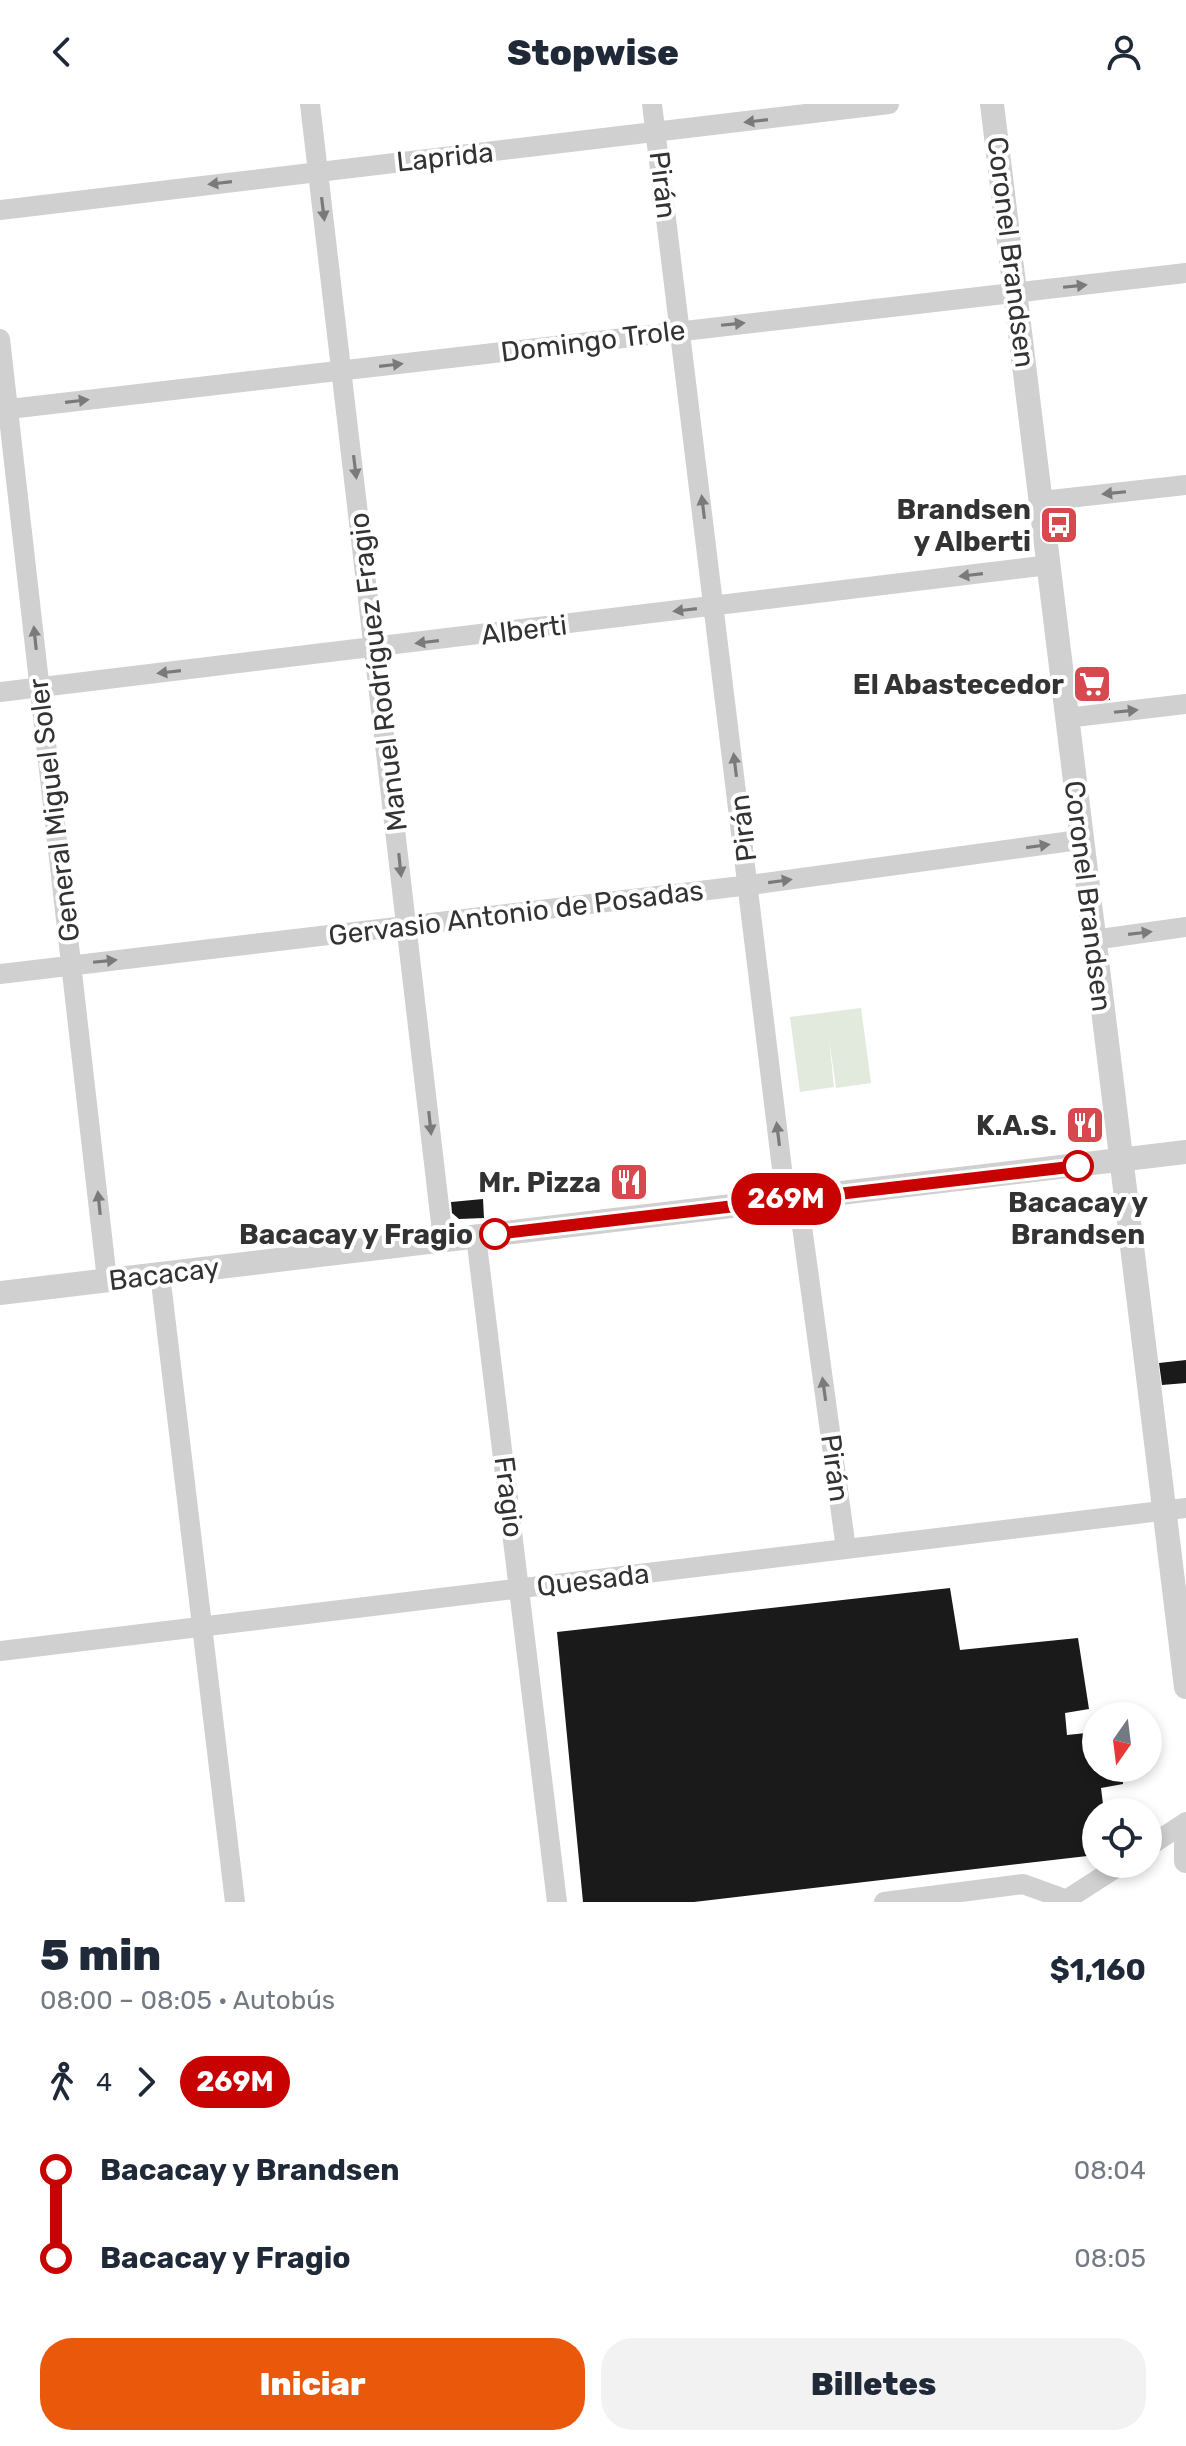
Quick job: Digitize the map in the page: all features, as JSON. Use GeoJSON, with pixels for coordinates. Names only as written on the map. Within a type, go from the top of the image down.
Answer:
{"type":"FeatureCollection","features":[{"type":"Feature","properties":{"kind":"street","name":"Manuel Rodríguez Fragio"},"geometry":{"type":"LineString","coordinates":[[310,104],[377,648],[443,1240]]}},
{"type":"Feature","properties":{"kind":"street","name":"Pirán"},"geometry":{"type":"LineString","coordinates":[[652,104],[750,885],[783,1177],[801,1219],[846,1549]]}},
{"type":"Feature","properties":{"kind":"street","name":"Laprida"},"geometry":{"type":"LineString","coordinates":[[0,210],[889,104]]}},
{"type":"Feature","properties":{"kind":"street","name":"Coronel Brandsen"},"geometry":{"type":"LineString","coordinates":[[992,104],[1042,501],[1079,840],[1122,1160],[1175,1509],[1186,1687]]}},
{"type":"Feature","properties":{"kind":"street","name":"Domingo Trole"},"geometry":{"type":"LineString","coordinates":[[4,410],[1186,273]]}},
{"type":"Feature","properties":{"kind":"street","name":"General Miguel Soler"},"geometry":{"type":"LineString","coordinates":[[0,339],[4,410],[40,687],[107,1280]]}},
{"type":"Feature","properties":{"kind":"street"},"geometry":{"type":"LineString","coordinates":[[1042,501],[1186,485]]}},
{"type":"Feature","properties":{"kind":"street","name":"Alberti"},"geometry":{"type":"LineString","coordinates":[[0,692],[1049,565]]}},
{"type":"Feature","properties":{"kind":"street"},"geometry":{"type":"LineString","coordinates":[[1066,718],[1186,704]]}},
{"type":"Feature","properties":{"kind":"street","name":"Gervasio Antonio de Posadas"},"geometry":{"type":"LineString","coordinates":[[0,974],[750,885],[1079,840]]}},
{"type":"Feature","properties":{"kind":"street"},"geometry":{"type":"LineString","coordinates":[[1093,940],[1186,927]]}},
{"type":"Feature","properties":{"kind":"street","name":"Bacacay"},"geometry":{"type":"LineString","coordinates":[[0,1293],[1186,1152]]}},
{"type":"Feature","properties":{"kind":"street","name":"Fragio"},"geometry":{"type":"LineString","coordinates":[[476,1236],[557,1902]]}},
{"type":"Feature","properties":{"kind":"street"},"geometry":{"type":"LineString","coordinates":[[160,1274],[235,1902]]}},
{"type":"Feature","properties":{"kind":"street","name":"Quesada"},"geometry":{"type":"LineString","coordinates":[[0,1651],[1175,1509]]}},
{"type":"Feature","properties":{"kind":"street"},"geometry":{"type":"LineString","coordinates":[[1162,1838],[1186,1822]]}},
{"type":"Feature","properties":{"kind":"street"},"geometry":{"type":"LineString","coordinates":[[1186,1839],[1186,1861]]}},
{"type":"Feature","properties":{"kind":"street"},"geometry":{"type":"LineString","coordinates":[[884,1902],[1023,1884],[1065,1901],[1100,1878]]}},
{"type":"Feature","properties":{"kind":"shaded area"},"geometry":{"type":"Polygon","coordinates":[[[861,1008],[871,1083],[836,1088],[829,1038],[834,1087],[800,1092],[790,1017],[861,1008]]]}},
{"type":"Feature","properties":{"kind":"building","name":"El Abastecedor"},"geometry":{"type":"Polygon","coordinates":[[[1106,668],[1110,700],[1086,703],[1078,697],[1075,672],[1106,668]]]}},
{"type":"Feature","properties":{"kind":"building","name":"K.A.S."},"geometry":{"type":"Polygon","coordinates":[[[1097,1113],[1099,1134],[1074,1142],[1071,1116],[1097,1113]]]}},
{"type":"Feature","properties":{"kind":"building","name":"Mr. Pizza"},"geometry":{"type":"Polygon","coordinates":[[[637,1176],[638,1188],[621,1189],[620,1177],[637,1176]]]}},
{"type":"Feature","properties":{"kind":"building"},"geometry":{"type":"Polygon","coordinates":[[[483,1199],[484,1218],[459,1219],[452,1213],[451,1202],[483,1199]]]}},
{"type":"Feature","properties":{"kind":"building"},"geometry":{"type":"Polygon","coordinates":[[[1186,1360],[1186,1383],[1162,1385],[1159,1363],[1186,1360]]]}},
{"type":"Feature","properties":{"kind":"building"},"geometry":{"type":"Polygon","coordinates":[[[950,1588],[960,1650],[1078,1638],[1088,1702],[1082,1702],[1082,1710],[1065,1713],[1067,1735],[1082,1733],[1082,1782],[1123,1784],[1101,1788],[1102,1798],[1082,1798],[1082,1857],[694,1902],[583,1902],[557,1632],[950,1588]]]}},
{"type":"Feature","properties":{"kind":"bus line","name":"269M"},"geometry":{"type":"LineString","coordinates":[[495,1234],[1078,1166]]}},
{"type":"Feature","properties":{"kind":"place","name":"Brandsen y Alberti"},"geometry":{"type":"Point","coordinates":[1059,525]}},
{"type":"Feature","properties":{"kind":"place","name":"El Abastecedor"},"geometry":{"type":"Point","coordinates":[1092,684]}},
{"type":"Feature","properties":{"kind":"place","name":"K.A.S."},"geometry":{"type":"Point","coordinates":[1085,1125]}},
{"type":"Feature","properties":{"kind":"place","name":"Bacacay y Brandsen"},"geometry":{"type":"Point","coordinates":[1078,1166]}},
{"type":"Feature","properties":{"kind":"place","name":"Mr. Pizza"},"geometry":{"type":"Point","coordinates":[629,1182]}},
{"type":"Feature","properties":{"kind":"place","name":"Bacacay y Fragio"},"geometry":{"type":"Point","coordinates":[495,1234]}}]}
